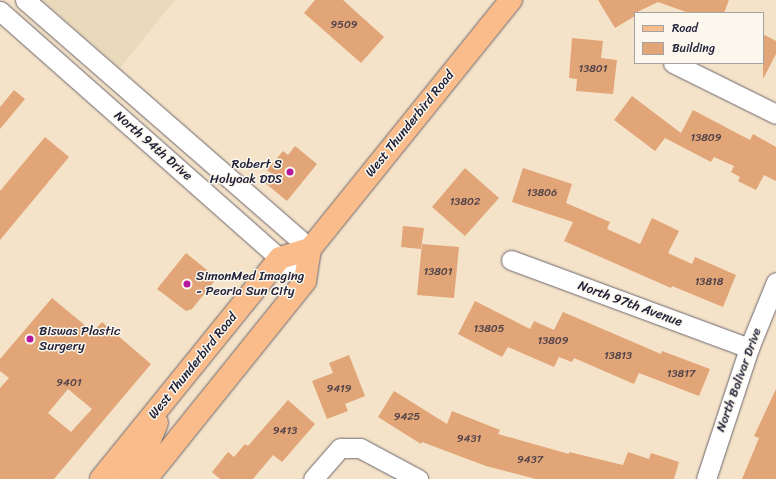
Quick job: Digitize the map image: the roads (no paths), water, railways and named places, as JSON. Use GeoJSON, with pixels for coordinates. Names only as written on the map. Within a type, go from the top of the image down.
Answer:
{"type":"FeatureCollection","features":[{"type":"Feature","properties":{"kind":"main road","name":"West Thunderbird Road"},"geometry":{"type":"LineString","coordinates":[[146,479],[305,280],[310,249],[511,0]]}},
{"type":"Feature","properties":{"kind":"main road"},"geometry":{"type":"LineString","coordinates":[[280,258],[310,249]]}},
{"type":"Feature","properties":{"kind":"main road","name":"West Thunderbird Road"},"geometry":{"type":"LineString","coordinates":[[101,479],[280,258]]}},
{"type":"Feature","properties":{"kind":"main road"},"geometry":{"type":"LineString","coordinates":[[125,479],[148,445],[164,403]]}},
{"type":"Feature","properties":{"kind":"street","name":"North 94th Drive"},"geometry":{"type":"LineString","coordinates":[[25,0],[310,249]]}},
{"type":"Feature","properties":{"kind":"street","name":"North 94th Drive"},"geometry":{"type":"LineString","coordinates":[[0,11],[305,280]]}},
{"type":"Feature","properties":{"kind":"street"},"geometry":{"type":"LineString","coordinates":[[675,64],[776,114]]}},
{"type":"Feature","properties":{"kind":"street"},"geometry":{"type":"LineString","coordinates":[[118,116],[135,97]]}},
{"type":"Feature","properties":{"kind":"street"},"geometry":{"type":"LineString","coordinates":[[193,180],[209,162]]}},
{"type":"Feature","properties":{"kind":"street","name":"North 97th Avenue"},"geometry":{"type":"LineString","coordinates":[[511,260],[749,348]]}},
{"type":"Feature","properties":{"kind":"street","name":"North Bolivar Drive"},"geometry":{"type":"LineString","coordinates":[[706,479],[749,348],[776,282]]}},
{"type":"Feature","properties":{"kind":"street"},"geometry":{"type":"LineString","coordinates":[[313,479],[340,448],[360,448],[418,479]]}},
{"type":"Feature","properties":{"kind":"place","name":"Robert S Holyoak DDS"},"geometry":{"type":"Point","coordinates":[290,172]}},
{"type":"Feature","properties":{"kind":"place","name":"SimonMed Imaging - Peoria Sun City"},"geometry":{"type":"Point","coordinates":[187,284]}},
{"type":"Feature","properties":{"kind":"place","name":"Biswas Plastic Surgery"},"geometry":{"type":"Point","coordinates":[30,339]}}]}
